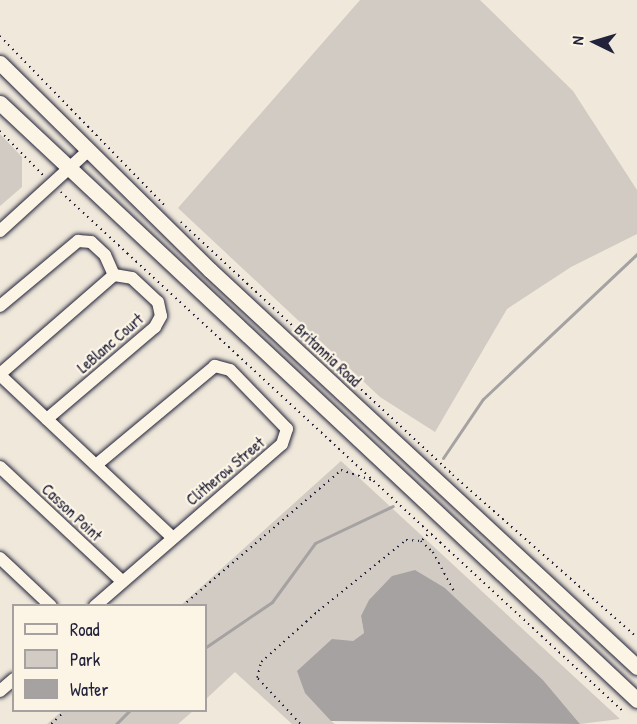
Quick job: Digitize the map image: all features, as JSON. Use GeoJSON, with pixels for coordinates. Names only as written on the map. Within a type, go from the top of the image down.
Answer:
{"type":"FeatureCollection","features":[{"type":"Feature","properties":{"kind":"main road","name":"Britannia Road"},"geometry":{"type":"LineString","coordinates":[[0,63],[88,151],[637,667]]}},
{"type":"Feature","properties":{"kind":"main road"},"geometry":{"type":"LineString","coordinates":[[0,103],[68,171],[637,700]]}},
{"type":"Feature","properties":{"kind":"street"},"geometry":{"type":"LineString","coordinates":[[0,231],[54,185],[88,151]]}},
{"type":"Feature","properties":{"kind":"street"},"geometry":{"type":"LineString","coordinates":[[0,306],[78,241],[91,242],[105,255],[114,275],[0,374],[172,537]]}},
{"type":"Feature","properties":{"kind":"street","name":"LeBlanc Court"},"geometry":{"type":"LineString","coordinates":[[47,419],[159,322],[158,302],[128,276],[114,275]]}},
{"type":"Feature","properties":{"kind":"street","name":"Clitherow Street"},"geometry":{"type":"LineString","coordinates":[[96,465],[214,366],[230,370],[277,414],[287,429],[282,444],[97,604]]}},
{"type":"Feature","properties":{"kind":"street","name":"Casson Point"},"geometry":{"type":"LineString","coordinates":[[0,467],[122,581]]}},
{"type":"Feature","properties":{"kind":"street"},"geometry":{"type":"LineString","coordinates":[[0,558],[49,604]]}},
{"type":"Feature","properties":{"kind":"street"},"geometry":{"type":"LineString","coordinates":[[0,691],[12,681]]}},
{"type":"Feature","properties":{"kind":"path"},"geometry":{"type":"LineString","coordinates":[[0,36],[172,214],[453,475],[637,637]]}},
{"type":"Feature","properties":{"kind":"path"},"geometry":{"type":"LineString","coordinates":[[0,131],[54,185],[624,712]]}},
{"type":"Feature","properties":{"kind":"path"},"geometry":{"type":"LineString","coordinates":[[184,604],[341,470],[371,480]]}},
{"type":"Feature","properties":{"kind":"path"},"geometry":{"type":"LineString","coordinates":[[421,541],[429,533]]}},
{"type":"Feature","properties":{"kind":"path"},"geometry":{"type":"LineString","coordinates":[[300,724],[262,687],[257,678],[261,662],[406,540],[421,541],[444,567],[454,591]]}},
{"type":"Feature","properties":{"kind":"path"},"geometry":{"type":"LineString","coordinates":[[51,724],[65,712]]}},
{"type":"Feature","properties":{"kind":"green space"},"geometry":{"type":"Polygon","coordinates":[[[360,0],[480,0],[573,91],[637,190],[637,234],[571,267],[507,309],[435,432],[380,397],[178,208],[360,0]]]}},
{"type":"Feature","properties":{"kind":"green space"},"geometry":{"type":"Polygon","coordinates":[[[0,134],[22,157],[22,187],[0,206],[0,134]]]}},
{"type":"Feature","properties":{"kind":"green space"},"geometry":{"type":"Polygon","coordinates":[[[341,461],[620,719],[580,724],[543,680],[445,588],[361,616],[364,633],[353,641],[331,721],[335,724],[292,724],[235,672],[207,698],[207,604],[182,604],[341,461]]]}},
{"type":"Feature","properties":{"kind":"green space"},"geometry":{"type":"Polygon","coordinates":[[[61,712],[192,712],[178,724],[47,724],[61,712]]]}},
{"type":"Feature","properties":{"kind":"water"},"geometry":{"type":"Polygon","coordinates":[[[415,570],[445,588],[543,680],[580,724],[331,721],[305,693],[297,671],[332,639],[353,641],[364,633],[361,616],[369,600],[392,576],[415,570]]]}},
{"type":"Feature","properties":{"kind":"waterway"},"geometry":{"type":"LineString","coordinates":[[443,458],[483,399],[637,254]]}},
{"type":"Feature","properties":{"kind":"waterway"},"geometry":{"type":"LineString","coordinates":[[207,646],[272,602],[315,543],[393,506]]}},
{"type":"Feature","properties":{"kind":"waterway"},"geometry":{"type":"LineString","coordinates":[[116,724],[128,712]]}}]}
